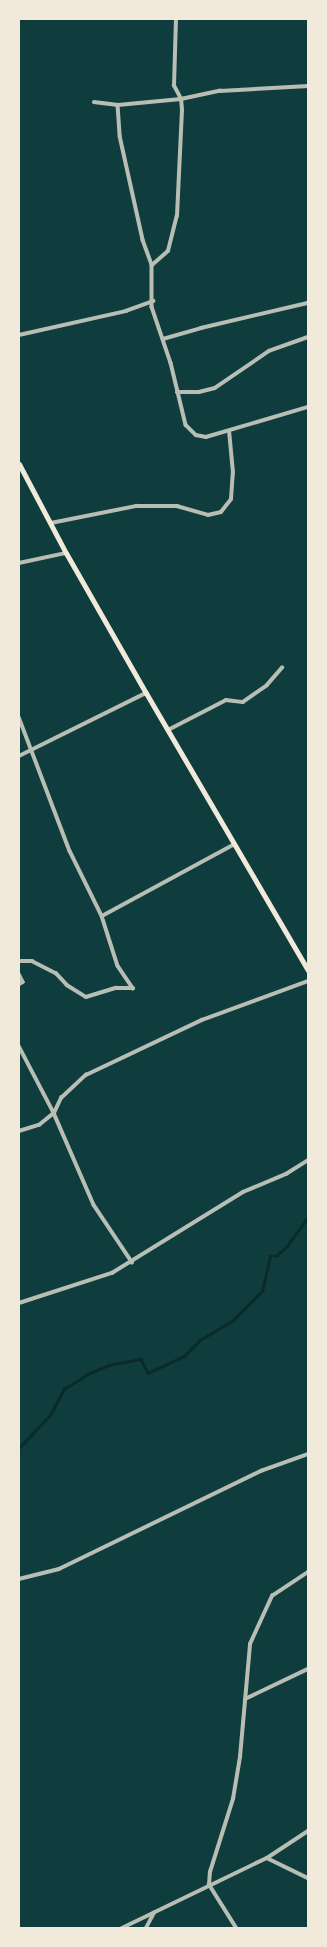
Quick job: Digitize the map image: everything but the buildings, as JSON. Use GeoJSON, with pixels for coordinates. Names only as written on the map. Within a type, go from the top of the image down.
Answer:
{"type":"FeatureCollection","features":[{"type":"Feature","properties":{"kind":"main road"},"geometry":{"type":"LineString","coordinates":[[19,464],[66,553],[233,845],[308,970]]}},
{"type":"Feature","properties":{"kind":"street"},"geometry":{"type":"LineString","coordinates":[[152,265],[168,251],[176,230],[181,99],[174,86],[176,19]]}},
{"type":"Feature","properties":{"kind":"street"},"geometry":{"type":"LineString","coordinates":[[94,102],[118,105],[181,99],[220,91],[308,86]]}},
{"type":"Feature","properties":{"kind":"street"},"geometry":{"type":"LineString","coordinates":[[118,105],[120,136],[143,240],[152,265],[153,301],[186,426],[196,435],[206,437],[308,407]]}},
{"type":"Feature","properties":{"kind":"street"},"geometry":{"type":"LineString","coordinates":[[19,335],[126,311],[153,301]]}},
{"type":"Feature","properties":{"kind":"street"},"geometry":{"type":"LineString","coordinates":[[163,339],[308,303]]}},
{"type":"Feature","properties":{"kind":"street"},"geometry":{"type":"LineString","coordinates":[[177,392],[199,392],[215,388],[269,351],[308,336]]}},
{"type":"Feature","properties":{"kind":"street"},"geometry":{"type":"LineString","coordinates":[[50,523],[136,506],[177,506],[208,515],[221,512],[231,499],[233,473],[229,431]]}},
{"type":"Feature","properties":{"kind":"street"},"geometry":{"type":"LineString","coordinates":[[19,563],[66,553]]}},
{"type":"Feature","properties":{"kind":"street"},"geometry":{"type":"LineString","coordinates":[[168,730],[226,700],[243,702],[266,685],[282,668]]}},
{"type":"Feature","properties":{"kind":"street"},"geometry":{"type":"LineString","coordinates":[[19,756],[146,693]]}},
{"type":"Feature","properties":{"kind":"street"},"geometry":{"type":"LineString","coordinates":[[19,717],[31,750],[61,820],[70,851],[102,916],[118,966],[133,988],[116,988],[86,997],[66,985],[56,972],[32,961],[19,961]]}},
{"type":"Feature","properties":{"kind":"street"},"geometry":{"type":"LineString","coordinates":[[102,916],[233,845]]}},
{"type":"Feature","properties":{"kind":"street"},"geometry":{"type":"LineString","coordinates":[[19,974],[23,982],[19,985]]}},
{"type":"Feature","properties":{"kind":"street"},"geometry":{"type":"LineString","coordinates":[[19,1131],[39,1125],[54,1113],[61,1098],[86,1075],[202,1020],[308,981]]}},
{"type":"Feature","properties":{"kind":"street"},"geometry":{"type":"LineString","coordinates":[[19,1046],[54,1113],[94,1205],[132,1262]]}},
{"type":"Feature","properties":{"kind":"street"},"geometry":{"type":"LineString","coordinates":[[19,1303],[83,1284],[132,1262],[243,1192],[286,1174],[308,1160]]}},
{"type":"Feature","properties":{"kind":"street"},"geometry":{"type":"LineString","coordinates":[[19,1579],[59,1569],[261,1471],[308,1454]]}},
{"type":"Feature","properties":{"kind":"street"},"geometry":{"type":"LineString","coordinates":[[231,1928],[236,1927],[209,1885],[210,1872],[233,1799],[250,1644],[266,1605],[272,1596],[308,1572]]}},
{"type":"Feature","properties":{"kind":"street"},"geometry":{"type":"LineString","coordinates":[[245,1699],[308,1669]]}},
{"type":"Feature","properties":{"kind":"street"},"geometry":{"type":"LineString","coordinates":[[122,1928],[267,1858],[308,1831]]}},
{"type":"Feature","properties":{"kind":"street"},"geometry":{"type":"LineString","coordinates":[[267,1858],[308,1878]]}},
{"type":"Feature","properties":{"kind":"street"},"geometry":{"type":"LineString","coordinates":[[146,1928],[154,1912]]}},
{"type":"Feature","properties":{"kind":"waterway"},"geometry":{"type":"LineString","coordinates":[[19,1448],[50,1415],[64,1389],[90,1373],[109,1365],[141,1359],[148,1373],[183,1357],[200,1340],[233,1320],[262,1291],[270,1256],[276,1256],[287,1246],[308,1217]]}}]}
